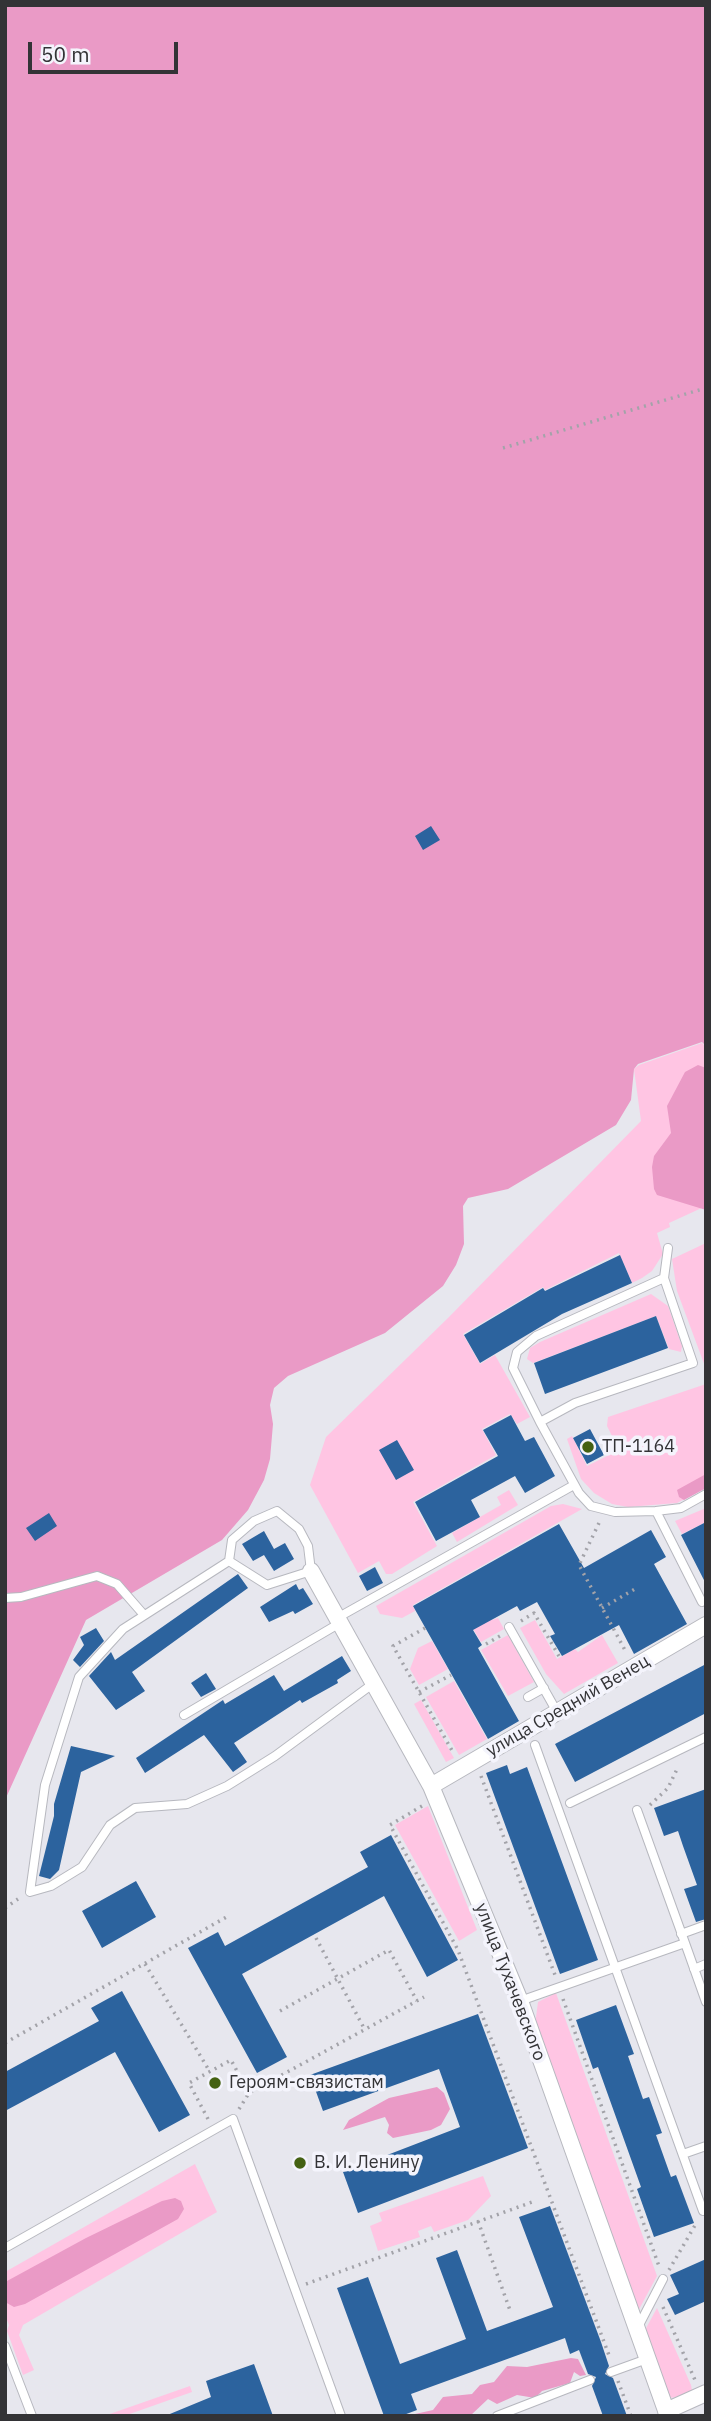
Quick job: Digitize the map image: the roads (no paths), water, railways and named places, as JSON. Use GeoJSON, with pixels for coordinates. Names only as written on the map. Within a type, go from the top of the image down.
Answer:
{"type":"FeatureCollection","features":[{"type":"Feature","properties":{"kind":"street","name":"улица Тухачевского"},"geometry":{"type":"LineString","coordinates":[[311,1571],[433,1792],[520,2001],[667,2413],[702,2395]]}},
{"type":"Feature","properties":{"kind":"street","name":"улица Средний Венец"},"geometry":{"type":"LineString","coordinates":[[433,1792],[461,1768],[706,1625]]}},
{"type":"Feature","properties":{"kind":"lane"},"geometry":{"type":"LineString","coordinates":[[540,1422],[575,1403],[693,1363],[664,1278],[668,1248]]}},
{"type":"Feature","properties":{"kind":"lane"},"geometry":{"type":"LineString","coordinates":[[664,1278],[536,1336],[517,1352],[513,1368],[574,1485],[591,1506],[604,1511],[656,1511],[681,1508],[706,1494]]}},
{"type":"Feature","properties":{"kind":"lane"},"geometry":{"type":"LineString","coordinates":[[184,1715],[339,1620],[574,1485]]}},
{"type":"Feature","properties":{"kind":"lane"},"geometry":{"type":"LineString","coordinates":[[229,1561],[267,1585],[311,1571],[308,1546],[299,1529],[277,1511],[254,1521],[232,1541],[229,1561],[123,1629],[79,1677],[45,1785],[30,1892],[51,1886],[82,1867],[110,1825],[135,1808],[187,1804],[227,1786],[275,1756],[374,1683]]}},
{"type":"Feature","properties":{"kind":"lane"},"geometry":{"type":"LineString","coordinates":[[656,1511],[702,1602]]}},
{"type":"Feature","properties":{"kind":"lane"},"geometry":{"type":"LineString","coordinates":[[5,1598],[21,1597],[97,1576],[117,1584],[144,1615]]}},
{"type":"Feature","properties":{"kind":"lane"},"geometry":{"type":"LineString","coordinates":[[509,1627],[557,1712]]}},
{"type":"Feature","properties":{"kind":"lane"},"geometry":{"type":"LineString","coordinates":[[528,1697],[544,1688]]}},
{"type":"Feature","properties":{"kind":"lane"},"geometry":{"type":"LineString","coordinates":[[570,1803],[706,1737]]}},
{"type":"Feature","properties":{"kind":"lane"},"geometry":{"type":"LineString","coordinates":[[535,1745],[703,2211]]}},
{"type":"Feature","properties":{"kind":"lane"},"geometry":{"type":"LineString","coordinates":[[638,1814],[706,2002]]}},
{"type":"Feature","properties":{"kind":"lane"},"geometry":{"type":"LineString","coordinates":[[681,1934],[706,1925]]}},
{"type":"Feature","properties":{"kind":"lane"},"geometry":{"type":"LineString","coordinates":[[520,2001],[685,1943]]}},
{"type":"Feature","properties":{"kind":"lane"},"geometry":{"type":"LineString","coordinates":[[694,1969],[706,1964]]}},
{"type":"Feature","properties":{"kind":"lane"},"geometry":{"type":"LineString","coordinates":[[5,2248],[233,2119],[341,2416]]}},
{"type":"Feature","properties":{"kind":"lane"},"geometry":{"type":"LineString","coordinates":[[683,2154],[706,2147]]}},
{"type":"Feature","properties":{"kind":"lane"},"geometry":{"type":"LineString","coordinates":[[637,2330],[663,2279]]}},
{"type":"Feature","properties":{"kind":"lane"},"geometry":{"type":"LineString","coordinates":[[5,2346],[32,2416]]}},
{"type":"Feature","properties":{"kind":"lane"},"geometry":{"type":"LineString","coordinates":[[613,2372],[647,2359]]}},
{"type":"Feature","properties":{"kind":"lane"},"geometry":{"type":"LineString","coordinates":[[497,2416],[590,2380]]}},
{"type":"Feature","properties":{"kind":"place","name":"ТП-1164"},"geometry":{"type":"Point","coordinates":[588,1447]}},
{"type":"Feature","properties":{"kind":"place","name":"Героям-связистам"},"geometry":{"type":"Point","coordinates":[215,2083]}},
{"type":"Feature","properties":{"kind":"place","name":"В. И. Ленину"},"geometry":{"type":"Point","coordinates":[300,2163]}}]}
